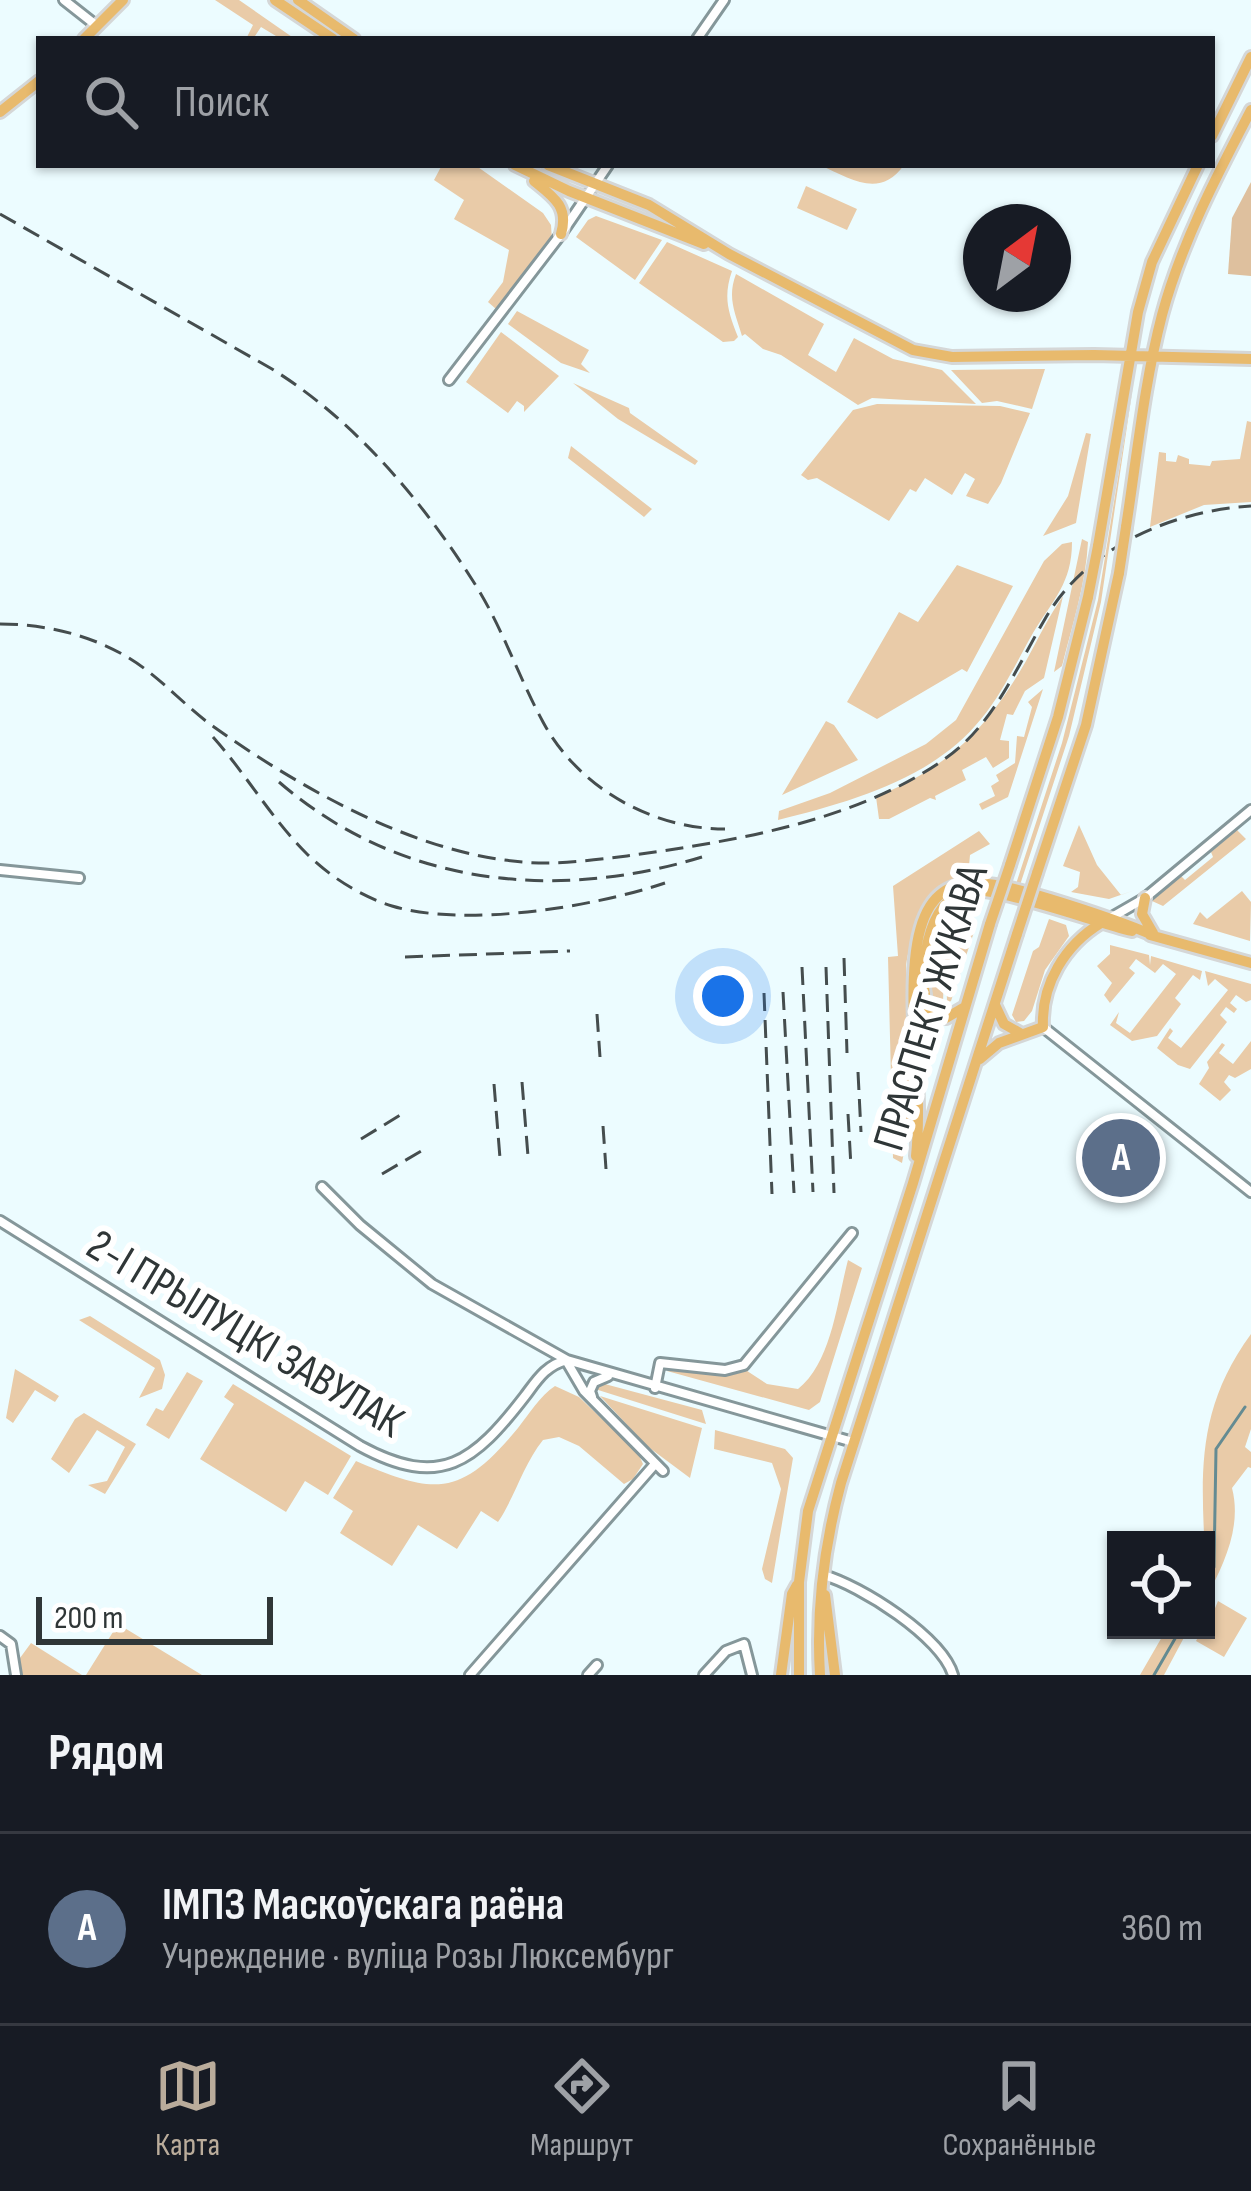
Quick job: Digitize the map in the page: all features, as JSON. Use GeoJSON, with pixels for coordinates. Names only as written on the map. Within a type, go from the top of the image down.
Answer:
{"type":"FeatureCollection","features":[{"type":"Feature","properties":{"kind":"main road"},"geometry":{"type":"LineString","coordinates":[[87,36],[124,0]]}},
{"type":"Feature","properties":{"kind":"main road"},"geometry":{"type":"LineString","coordinates":[[275,0],[329,36]]}},
{"type":"Feature","properties":{"kind":"main road"},"geometry":{"type":"LineString","coordinates":[[298,0],[351,36]]}},
{"type":"Feature","properties":{"kind":"main road"},"geometry":{"type":"LineString","coordinates":[[1215,130],[1251,57]]}},
{"type":"Feature","properties":{"kind":"main road"},"geometry":{"type":"LineString","coordinates":[[0,112],[36,83]]}},
{"type":"Feature","properties":{"kind":"main road","name":"ПРАСПЕКТ ЖУКАВА"},"geometry":{"type":"LineString","coordinates":[[820,1675],[822,1577],[831,1518],[1086,725],[1119,573],[1153,357],[1179,264],[1251,110]]}},
{"type":"Feature","properties":{"kind":"main road"},"geometry":{"type":"LineString","coordinates":[[517,168],[561,206],[565,220],[561,234]]}},
{"type":"Feature","properties":{"kind":"main road"},"geometry":{"type":"LineString","coordinates":[[521,168],[729,254]]}},
{"type":"Feature","properties":{"kind":"main road"},"geometry":{"type":"LineString","coordinates":[[555,168],[666,214],[729,254],[913,350],[952,356],[1251,359]]}},
{"type":"Feature","properties":{"kind":"main road","name":"ПРАСПЕКТ ЖУКАВА"},"geometry":{"type":"LineString","coordinates":[[799,1675],[799,1582],[808,1511],[1058,717],[1098,546],[1128,356],[1152,262],[1197,168]]}},
{"type":"Feature","properties":{"kind":"main road"},"geometry":{"type":"LineString","coordinates":[[1087,602],[1110,614]]}},
{"type":"Feature","properties":{"kind":"main road"},"geometry":{"type":"LineString","coordinates":[[914,1183],[920,1114],[915,959],[930,908],[956,885],[989,881],[1112,917],[1155,936]]}},
{"type":"Feature","properties":{"kind":"main road"},"geometry":{"type":"LineString","coordinates":[[964,1007],[940,1018],[927,1006],[927,945],[948,901],[967,891],[985,890],[1251,963]]}},
{"type":"Feature","properties":{"kind":"main road"},"geometry":{"type":"LineString","coordinates":[[1145,898],[1142,914],[1155,936]]}},
{"type":"Feature","properties":{"kind":"main road"},"geometry":{"type":"LineString","coordinates":[[1092,911],[1100,924]]}},
{"type":"Feature","properties":{"kind":"main road"},"geometry":{"type":"LineString","coordinates":[[974,1066],[994,1046],[1043,1027],[1046,994],[1056,969],[1084,933],[1112,917]]}},
{"type":"Feature","properties":{"kind":"main road"},"geometry":{"type":"LineString","coordinates":[[1079,918],[1084,933]]}},
{"type":"Feature","properties":{"kind":"main road"},"geometry":{"type":"LineString","coordinates":[[995,1004],[1004,1024],[1023,1034]]}},
{"type":"Feature","properties":{"kind":"main road"},"geometry":{"type":"LineString","coordinates":[[822,1577],[835,1675]]}},
{"type":"Feature","properties":{"kind":"main road"},"geometry":{"type":"LineString","coordinates":[[781,1675],[791,1594],[799,1582]]}},
{"type":"Feature","properties":{"kind":"street"},"geometry":{"type":"LineString","coordinates":[[64,0],[97,26]]}},
{"type":"Feature","properties":{"kind":"street"},"geometry":{"type":"LineString","coordinates":[[699,36],[724,0]]}},
{"type":"Feature","properties":{"kind":"street"},"geometry":{"type":"LineString","coordinates":[[0,94],[11,104]]}},
{"type":"Feature","properties":{"kind":"street"},"geometry":{"type":"LineString","coordinates":[[449,380],[606,168]]}},
{"type":"Feature","properties":{"kind":"street"},"geometry":{"type":"LineString","coordinates":[[1112,917],[1145,898],[1251,810]]}},
{"type":"Feature","properties":{"kind":"street"},"geometry":{"type":"LineString","coordinates":[[0,870],[79,878]]}},
{"type":"Feature","properties":{"kind":"street"},"geometry":{"type":"LineString","coordinates":[[1043,1027],[1251,1192]]}},
{"type":"Feature","properties":{"kind":"street"},"geometry":{"type":"LineString","coordinates":[[322,1187],[360,1226],[432,1284],[567,1360],[853,1442]]}},
{"type":"Feature","properties":{"kind":"street","name":"2-І ПРЫЛУЦКІ ЗАВУЛАК"},"geometry":{"type":"LineString","coordinates":[[0,1221],[360,1446],[413,1468],[434,1468],[471,1455],[494,1436],[548,1367],[567,1360]]}},
{"type":"Feature","properties":{"kind":"street"},"geometry":{"type":"LineString","coordinates":[[655,1388],[660,1364],[725,1370],[744,1364],[852,1233]]}},
{"type":"Feature","properties":{"kind":"street"},"geometry":{"type":"LineString","coordinates":[[567,1360],[572,1374],[596,1403],[663,1471]]}},
{"type":"Feature","properties":{"kind":"street"},"geometry":{"type":"LineString","coordinates":[[596,1403],[590,1391],[594,1382],[616,1376]]}},
{"type":"Feature","properties":{"kind":"street"},"geometry":{"type":"LineString","coordinates":[[470,1675],[655,1464]]}},
{"type":"Feature","properties":{"kind":"street"},"geometry":{"type":"LineString","coordinates":[[822,1577],[866,1593],[941,1652],[953,1675]]}},
{"type":"Feature","properties":{"kind":"street"},"geometry":{"type":"LineString","coordinates":[[0,1636],[11,1644],[16,1675]]}},
{"type":"Feature","properties":{"kind":"street"},"geometry":{"type":"LineString","coordinates":[[704,1675],[727,1651],[744,1644],[752,1675]]}},
{"type":"Feature","properties":{"kind":"street"},"geometry":{"type":"LineString","coordinates":[[588,1675],[597,1665]]}},
{"type":"Feature","properties":{"kind":"shaded area"},"geometry":{"type":"Polygon","coordinates":[[[215,0],[239,0],[291,36],[276,36],[261,27],[255,36],[248,36],[253,25],[215,0]]]}},
{"type":"Feature","properties":{"kind":"shaded area"},"geometry":{"type":"Polygon","coordinates":[[[440,168],[479,168],[543,213],[551,225],[552,240],[496,309],[488,302],[503,282],[509,250],[454,219],[464,200],[434,180],[440,168]]]}},
{"type":"Feature","properties":{"kind":"shaded area"},"geometry":{"type":"Polygon","coordinates":[[[827,168],[901,168],[875,184],[827,168]]]}},
{"type":"Feature","properties":{"kind":"shaded area"},"geometry":{"type":"Polygon","coordinates":[[[1251,182],[1251,276],[1228,274],[1232,218],[1251,182]]]}},
{"type":"Feature","properties":{"kind":"shaded area"},"geometry":{"type":"Polygon","coordinates":[[[806,186],[857,209],[847,230],[797,208],[806,186]]]}},
{"type":"Feature","properties":{"kind":"shaded area"},"geometry":{"type":"Polygon","coordinates":[[[596,216],[662,240],[635,280],[576,237],[596,216]]]}},
{"type":"Feature","properties":{"kind":"shaded area"},"geometry":{"type":"Polygon","coordinates":[[[667,242],[732,271],[727,297],[738,337],[734,341],[723,342],[639,283],[667,242]]]}},
{"type":"Feature","properties":{"kind":"shaded area"},"geometry":{"type":"Polygon","coordinates":[[[736,274],[824,324],[808,355],[836,372],[854,338],[893,359],[942,370],[976,404],[872,398],[858,405],[781,355],[742,336],[732,298],[736,274]]]}},
{"type":"Feature","properties":{"kind":"shaded area"},"geometry":{"type":"Polygon","coordinates":[[[517,311],[589,350],[581,364],[590,373],[561,363],[508,324],[517,311]]]}},
{"type":"Feature","properties":{"kind":"shaded area"},"geometry":{"type":"Polygon","coordinates":[[[501,332],[559,376],[524,412],[517,401],[508,413],[466,382],[501,332]]]}},
{"type":"Feature","properties":{"kind":"shaded area"},"geometry":{"type":"Polygon","coordinates":[[[1045,369],[1032,409],[997,401],[982,403],[951,370],[1045,369]]]}},
{"type":"Feature","properties":{"kind":"shaded area"},"geometry":{"type":"Polygon","coordinates":[[[1134,379],[1101,602],[1069,736],[1020,885],[1016,884],[1062,743],[1098,600],[1134,379]]]}},
{"type":"Feature","properties":{"kind":"shaded area"},"geometry":{"type":"Polygon","coordinates":[[[573,383],[629,408],[698,461],[695,465],[618,419],[573,383]]]}},
{"type":"Feature","properties":{"kind":"shaded area"},"geometry":{"type":"Polygon","coordinates":[[[877,404],[1000,406],[1030,413],[988,504],[966,496],[975,479],[965,473],[952,495],[925,478],[916,492],[910,489],[889,521],[817,478],[808,480],[801,475],[853,410],[877,404]]]}},
{"type":"Feature","properties":{"kind":"shaded area"},"geometry":{"type":"Polygon","coordinates":[[[1247,421],[1251,422],[1251,502],[1204,505],[1150,527],[1159,452],[1166,453],[1166,461],[1176,462],[1178,455],[1189,459],[1189,464],[1210,466],[1212,461],[1240,459],[1247,421]]]}},
{"type":"Feature","properties":{"kind":"shaded area"},"geometry":{"type":"Polygon","coordinates":[[[1086,433],[1091,434],[1076,523],[1043,536],[1068,496],[1086,433]]]}},
{"type":"Feature","properties":{"kind":"shaded area"},"geometry":{"type":"Polygon","coordinates":[[[571,446],[652,509],[644,517],[568,458],[571,446]]]}},
{"type":"Feature","properties":{"kind":"shaded area"},"geometry":{"type":"Polygon","coordinates":[[[1082,539],[1088,542],[1082,589],[1062,666],[1054,672],[1082,539]]]}},
{"type":"Feature","properties":{"kind":"shaded area"},"geometry":{"type":"Polygon","coordinates":[[[1072,542],[1069,569],[1060,590],[996,699],[961,740],[915,773],[888,785],[778,820],[779,811],[830,793],[926,744],[956,720],[1044,561],[1062,544],[1072,542]]]}},
{"type":"Feature","properties":{"kind":"shaded area"},"geometry":{"type":"Polygon","coordinates":[[[957,565],[1013,586],[967,672],[962,669],[877,719],[847,702],[899,612],[918,622],[957,565]]]}},
{"type":"Feature","properties":{"kind":"shaded area"},"geometry":{"type":"Polygon","coordinates":[[[1063,596],[1044,678],[1025,691],[1013,715],[1007,714],[1000,740],[1009,741],[1009,758],[993,768],[986,757],[962,770],[966,780],[935,796],[936,800],[930,798],[889,819],[879,819],[876,797],[945,759],[996,707],[1063,596]]]}},
{"type":"Feature","properties":{"kind":"shaded area"},"geometry":{"type":"Polygon","coordinates":[[[1043,689],[1008,797],[982,810],[979,804],[995,796],[991,786],[999,781],[996,775],[1015,763],[1017,736],[1024,737],[1032,707],[1028,702],[1043,689]]]}},
{"type":"Feature","properties":{"kind":"shaded area"},"geometry":{"type":"Polygon","coordinates":[[[826,721],[834,725],[858,760],[782,795],[826,721]]]}},
{"type":"Feature","properties":{"kind":"shaded area"},"geometry":{"type":"Polygon","coordinates":[[[1079,825],[1097,865],[1121,895],[1109,899],[1071,892],[1078,887],[1080,872],[1063,866],[1079,825]]]}},
{"type":"Feature","properties":{"kind":"shaded area"},"geometry":{"type":"Polygon","coordinates":[[[1237,830],[1246,839],[1163,906],[1152,901],[1213,857],[1211,852],[1237,830]]]}},
{"type":"Feature","properties":{"kind":"shaded area"},"geometry":{"type":"Polygon","coordinates":[[[979,831],[990,844],[970,855],[969,866],[975,875],[934,896],[909,949],[910,1118],[902,1163],[893,1158],[888,957],[898,956],[893,886],[979,831]]]}},
{"type":"Feature","properties":{"kind":"shaded area"},"geometry":{"type":"Polygon","coordinates":[[[1242,891],[1251,902],[1250,941],[1193,924],[1200,912],[1207,919],[1242,891]]]}},
{"type":"Feature","properties":{"kind":"shaded area"},"geometry":{"type":"Polygon","coordinates":[[[975,896],[969,929],[974,932],[947,1003],[948,926],[962,902],[975,896]]]}},
{"type":"Feature","properties":{"kind":"shaded area"},"geometry":{"type":"Polygon","coordinates":[[[945,913],[943,1005],[947,1011],[931,1003],[929,980],[931,946],[945,913]]]}},
{"type":"Feature","properties":{"kind":"shaded area"},"geometry":{"type":"Polygon","coordinates":[[[1049,919],[1066,925],[1069,936],[1045,970],[1032,1011],[1024,1021],[1016,1022],[1012,1015],[1049,919]]]}},
{"type":"Feature","properties":{"kind":"shaded area"},"geometry":{"type":"Polygon","coordinates":[[[1110,945],[1149,955],[1150,965],[1151,956],[1202,971],[1200,980],[1193,975],[1175,998],[1181,1004],[1157,1036],[1132,1041],[1110,1025],[1119,1012],[1116,1023],[1130,1033],[1176,974],[1163,964],[1155,973],[1136,959],[1129,968],[1135,973],[1110,1003],[1104,995],[1112,983],[1097,966],[1110,954],[1110,945]]]}},
{"type":"Feature","properties":{"kind":"shaded area"},"geometry":{"type":"Polygon","coordinates":[[[1205,971],[1251,984],[1251,1000],[1236,995],[1230,1003],[1237,1009],[1234,1013],[1226,1007],[1220,1015],[1227,1022],[1190,1069],[1157,1048],[1170,1028],[1168,1038],[1181,1048],[1228,990],[1215,979],[1208,986],[1205,971]]]}},
{"type":"Feature","properties":{"kind":"shaded area"},"geometry":{"type":"Polygon","coordinates":[[[1251,1041],[1251,1069],[1235,1078],[1229,1075],[1224,1082],[1231,1090],[1220,1101],[1199,1084],[1209,1068],[1207,1062],[1222,1043],[1219,1053],[1233,1064],[1251,1041]]]}},
{"type":"Feature","properties":{"kind":"shaded area"},"geometry":{"type":"Polygon","coordinates":[[[848,1260],[862,1268],[820,1402],[809,1410],[667,1371],[669,1366],[733,1374],[741,1367],[767,1384],[798,1389],[826,1347],[848,1260]]]}},
{"type":"Feature","properties":{"kind":"shaded area"},"geometry":{"type":"Polygon","coordinates":[[[90,1316],[160,1360],[165,1375],[162,1389],[139,1398],[155,1368],[79,1320],[90,1316]]]}},
{"type":"Feature","properties":{"kind":"shaded area"},"geometry":{"type":"Polygon","coordinates":[[[1251,1334],[1251,1429],[1245,1447],[1251,1452],[1251,1468],[1232,1488],[1233,1531],[1215,1580],[1215,1531],[1204,1531],[1204,1463],[1216,1400],[1251,1334]]]}},
{"type":"Feature","properties":{"kind":"shaded area"},"geometry":{"type":"Polygon","coordinates":[[[15,1369],[59,1396],[55,1402],[35,1390],[13,1423],[6,1418],[15,1369]]]}},
{"type":"Feature","properties":{"kind":"shaded area"},"geometry":{"type":"Polygon","coordinates":[[[187,1372],[203,1381],[169,1439],[146,1425],[156,1408],[163,1411],[187,1372]]]}},
{"type":"Feature","properties":{"kind":"shaded area"},"geometry":{"type":"Polygon","coordinates":[[[601,1383],[702,1410],[706,1424],[595,1389],[601,1383]]]}},
{"type":"Feature","properties":{"kind":"shaded area"},"geometry":{"type":"Polygon","coordinates":[[[233,1384],[351,1456],[328,1495],[305,1481],[286,1512],[200,1459],[234,1404],[224,1397],[233,1384]]]}},
{"type":"Feature","properties":{"kind":"shaded area"},"geometry":{"type":"Polygon","coordinates":[[[555,1386],[579,1397],[638,1453],[643,1464],[633,1479],[624,1484],[579,1446],[559,1437],[543,1440],[498,1522],[481,1511],[457,1549],[418,1525],[392,1566],[340,1533],[353,1511],[333,1498],[356,1461],[427,1484],[462,1478],[498,1451],[555,1386]]]}},
{"type":"Feature","properties":{"kind":"shaded area"},"geometry":{"type":"Polygon","coordinates":[[[600,1396],[702,1428],[690,1478],[647,1446],[600,1396]]]}},
{"type":"Feature","properties":{"kind":"shaded area"},"geometry":{"type":"Polygon","coordinates":[[[84,1413],[136,1444],[105,1494],[88,1485],[107,1481],[125,1447],[97,1430],[69,1473],[51,1459],[75,1419],[84,1413]]]}},
{"type":"Feature","properties":{"kind":"shaded area"},"geometry":{"type":"Polygon","coordinates":[[[715,1430],[785,1449],[793,1458],[772,1583],[762,1569],[781,1489],[772,1463],[714,1449],[715,1430]]]}},
{"type":"Feature","properties":{"kind":"shaded area"},"geometry":{"type":"Polygon","coordinates":[[[1218,1601],[1247,1618],[1224,1657],[1196,1641],[1215,1639],[1218,1601]]]}},
{"type":"Feature","properties":{"kind":"shaded area"},"geometry":{"type":"Polygon","coordinates":[[[118,1624],[202,1675],[86,1675],[118,1624]]]}},
{"type":"Feature","properties":{"kind":"shaded area"},"geometry":{"type":"Polygon","coordinates":[[[1161,1639],[1183,1639],[1164,1675],[1140,1675],[1161,1639]]]}},
{"type":"Feature","properties":{"kind":"shaded area"},"geometry":{"type":"Polygon","coordinates":[[[31,1643],[82,1675],[21,1675],[20,1658],[31,1643]]]}},
{"type":"Feature","properties":{"kind":"waterway"},"geometry":{"type":"LineString","coordinates":[[1215,1531],[1216,1449],[1245,1407]]}},
{"type":"Feature","properties":{"kind":"waterway"},"geometry":{"type":"LineString","coordinates":[[1154,1675],[1175,1639]]}},
{"type":"Feature","properties":{"kind":"railway"},"geometry":{"type":"LineString","coordinates":[[0,214],[272,369],[331,412],[384,463],[453,550],[493,616],[543,722],[576,766],[619,800],[644,812],[697,827],[725,829]]}},
{"type":"Feature","properties":{"kind":"railway"},"geometry":{"type":"LineString","coordinates":[[0,624],[57,630],[112,649],[145,669],[214,727],[289,776],[415,837],[502,860],[586,861],[793,825],[911,780],[946,758],[978,729],[1045,619],[1083,572],[1107,553],[1162,525],[1251,506]]}},
{"type":"Feature","properties":{"kind":"railway"},"geometry":{"type":"LineString","coordinates":[[213,737],[306,853],[346,884],[392,906],[456,915],[529,912],[665,883]]}},
{"type":"Feature","properties":{"kind":"railway"},"geometry":{"type":"LineString","coordinates":[[279,782],[326,817],[375,844],[480,875],[591,879],[702,857]]}},
{"type":"Feature","properties":{"kind":"railway"},"geometry":{"type":"LineString","coordinates":[[405,957],[570,951]]}},
{"type":"Feature","properties":{"kind":"railway"},"geometry":{"type":"LineString","coordinates":[[844,958],[847,1053]]}},
{"type":"Feature","properties":{"kind":"railway"},"geometry":{"type":"LineString","coordinates":[[802,967],[813,1192]]}},
{"type":"Feature","properties":{"kind":"railway"},"geometry":{"type":"LineString","coordinates":[[826,967],[834,1193]]}},
{"type":"Feature","properties":{"kind":"railway"},"geometry":{"type":"LineString","coordinates":[[783,992],[794,1193]]}},
{"type":"Feature","properties":{"kind":"railway"},"geometry":{"type":"LineString","coordinates":[[764,993],[772,1194]]}},
{"type":"Feature","properties":{"kind":"railway"},"geometry":{"type":"LineString","coordinates":[[597,1014],[600,1057]]}},
{"type":"Feature","properties":{"kind":"railway"},"geometry":{"type":"LineString","coordinates":[[858,1072],[861,1132]]}},
{"type":"Feature","properties":{"kind":"railway"},"geometry":{"type":"LineString","coordinates":[[522,1082],[528,1156]]}},
{"type":"Feature","properties":{"kind":"railway"},"geometry":{"type":"LineString","coordinates":[[494,1084],[500,1158]]}},
{"type":"Feature","properties":{"kind":"railway"},"geometry":{"type":"LineString","coordinates":[[361,1139],[402,1114]]}},
{"type":"Feature","properties":{"kind":"railway"},"geometry":{"type":"LineString","coordinates":[[848,1114],[851,1167]]}},
{"type":"Feature","properties":{"kind":"railway"},"geometry":{"type":"LineString","coordinates":[[603,1126],[606,1169]]}},
{"type":"Feature","properties":{"kind":"railway"},"geometry":{"type":"LineString","coordinates":[[382,1174],[423,1150]]}},
{"type":"Feature","properties":{"kind":"place","name":"ІМПЗ Маскоўскага раёна"},"geometry":{"type":"Point","coordinates":[1121,1158]}}]}
